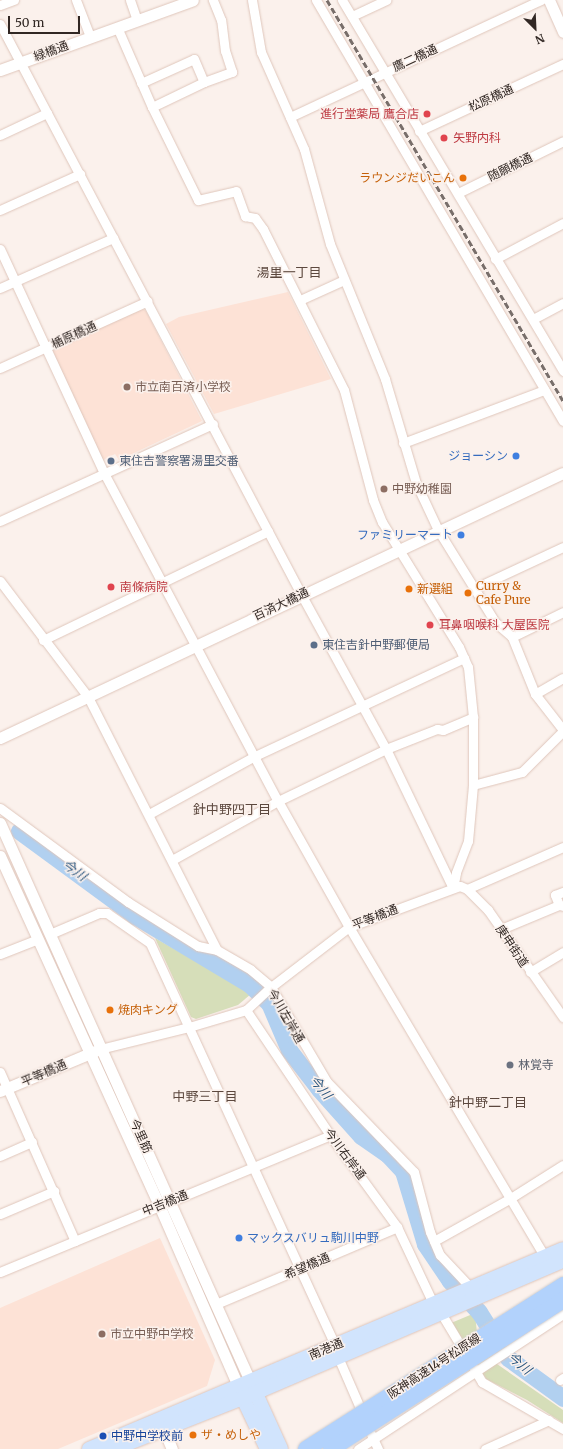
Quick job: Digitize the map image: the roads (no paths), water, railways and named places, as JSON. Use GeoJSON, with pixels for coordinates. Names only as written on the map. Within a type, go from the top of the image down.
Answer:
{"type":"FeatureCollection","features":[{"type":"Feature","properties":{"kind":"highway","name":"阪神高速14号松原線"},"geometry":{"type":"LineString","coordinates":[[306,1449],[563,1285]]}},
{"type":"Feature","properties":{"kind":"highway","name":"阪神高速14号松原線"},"geometry":{"type":"LineString","coordinates":[[331,1449],[563,1300]]}},
{"type":"Feature","properties":{"kind":"main road","name":"南港通"},"geometry":{"type":"LineString","coordinates":[[89,1449],[246,1389],[465,1295],[553,1261],[563,1249]]}},
{"type":"Feature","properties":{"kind":"main road","name":"南港通"},"geometry":{"type":"LineString","coordinates":[[114,1449],[246,1389]]}},
{"type":"Feature","properties":{"kind":"main road","name":"今里筋"},"geometry":{"type":"LineString","coordinates":[[246,1389],[267,1449]]}},
{"type":"Feature","properties":{"kind":"main road","name":"今里筋"},"geometry":{"type":"LineString","coordinates":[[246,1389],[281,1449]]}},
{"type":"Feature","properties":{"kind":"street"},"geometry":{"type":"LineString","coordinates":[[0,5],[14,0]]}},
{"type":"Feature","properties":{"kind":"street"},"geometry":{"type":"LineString","coordinates":[[76,0],[90,37]]}},
{"type":"Feature","properties":{"kind":"street"},"geometry":{"type":"LineString","coordinates":[[130,0],[137,20]]}},
{"type":"Feature","properties":{"kind":"street","name":"緑橋通"},"geometry":{"type":"LineString","coordinates":[[0,70],[193,0]]}},
{"type":"Feature","properties":{"kind":"street"},"geometry":{"type":"LineString","coordinates":[[152,107],[204,82],[232,72],[225,51],[221,20],[213,0]]}},
{"type":"Feature","properties":{"kind":"street"},"geometry":{"type":"LineString","coordinates":[[252,0],[261,52],[304,149],[330,244],[385,380],[416,483],[438,530],[495,622],[512,637],[535,694],[563,730],[522,772],[473,785]]}},
{"type":"Feature","properties":{"kind":"street"},"geometry":{"type":"LineString","coordinates":[[316,0],[363,83],[563,421]]}},
{"type":"Feature","properties":{"kind":"street"},"geometry":{"type":"LineString","coordinates":[[342,0],[458,194],[494,259],[533,319],[563,371]]}},
{"type":"Feature","properties":{"kind":"street"},"geometry":{"type":"LineString","coordinates":[[352,16],[387,0]]}},
{"type":"Feature","properties":{"kind":"street","name":"鷹二橋通"},"geometry":{"type":"LineString","coordinates":[[290,117],[541,0]]}},
{"type":"Feature","properties":{"kind":"street"},"geometry":{"type":"LineString","coordinates":[[548,0],[563,32]]}},
{"type":"Feature","properties":{"kind":"street"},"geometry":{"type":"LineString","coordinates":[[0,24],[213,424],[301,594],[386,749],[454,888]]}},
{"type":"Feature","properties":{"kind":"street"},"geometry":{"type":"LineString","coordinates":[[117,27],[141,84],[198,200],[236,191],[245,216],[254,218],[263,230],[300,300],[344,390],[373,500],[398,549],[464,658],[471,682],[473,717],[473,785],[468,841],[456,872],[454,888]]}},
{"type":"Feature","properties":{"kind":"street"},"geometry":{"type":"LineString","coordinates":[[141,84],[194,59],[204,82]]}},
{"type":"Feature","properties":{"kind":"street","name":"松原橋通"},"geometry":{"type":"LineString","coordinates":[[419,131],[563,64]]}},
{"type":"Feature","properties":{"kind":"street"},"geometry":{"type":"LineString","coordinates":[[0,135],[47,113]]}},
{"type":"Feature","properties":{"kind":"street","name":"随願橋通"},"geometry":{"type":"LineString","coordinates":[[458,194],[563,142]]}},
{"type":"Feature","properties":{"kind":"street"},"geometry":{"type":"LineString","coordinates":[[0,210],[80,174]]}},
{"type":"Feature","properties":{"kind":"street"},"geometry":{"type":"LineString","coordinates":[[494,259],[563,223]]}},
{"type":"Feature","properties":{"kind":"street"},"geometry":{"type":"LineString","coordinates":[[0,288],[113,238]]}},
{"type":"Feature","properties":{"kind":"street"},"geometry":{"type":"LineString","coordinates":[[0,249],[44,348],[104,473],[278,801],[349,927],[509,1199],[553,1261]]}},
{"type":"Feature","properties":{"kind":"street"},"geometry":{"type":"LineString","coordinates":[[300,300],[344,280]]}},
{"type":"Feature","properties":{"kind":"street","name":"楯原橋通"},"geometry":{"type":"LineString","coordinates":[[0,368],[148,301]]}},
{"type":"Feature","properties":{"kind":"street"},"geometry":{"type":"LineString","coordinates":[[533,319],[563,303]]}},
{"type":"Feature","properties":{"kind":"street"},"geometry":{"type":"LineString","coordinates":[[403,443],[544,390]]}},
{"type":"Feature","properties":{"kind":"street"},"geometry":{"type":"LineString","coordinates":[[0,521],[213,424]]}},
{"type":"Feature","properties":{"kind":"street","name":"百済大橋通"},"geometry":{"type":"LineString","coordinates":[[0,738],[301,594],[563,473]]}},
{"type":"Feature","properties":{"kind":"street"},"geometry":{"type":"LineString","coordinates":[[43,640],[268,531]]}},
{"type":"Feature","properties":{"kind":"street"},"geometry":{"type":"LineString","coordinates":[[475,588],[563,547]]}},
{"type":"Feature","properties":{"kind":"street"},"geometry":{"type":"LineString","coordinates":[[0,581],[43,640],[88,697],[217,950]]}},
{"type":"Feature","properties":{"kind":"street"},"geometry":{"type":"LineString","coordinates":[[512,637],[563,612]]}},
{"type":"Feature","properties":{"kind":"street"},"geometry":{"type":"LineString","coordinates":[[149,814],[254,756],[464,658]]}},
{"type":"Feature","properties":{"kind":"street"},"geometry":{"type":"LineString","coordinates":[[535,694],[563,678]]}},
{"type":"Feature","properties":{"kind":"street"},"geometry":{"type":"LineString","coordinates":[[172,860],[278,801],[386,749],[437,729],[443,730],[473,717]]}},
{"type":"Feature","properties":{"kind":"street","name":"今川左岸通"},"geometry":{"type":"LineString","coordinates":[[0,808],[128,902],[198,946],[217,950],[251,970],[269,989],[327,1082],[414,1172],[434,1241],[465,1295]]}},
{"type":"Feature","properties":{"kind":"street","name":"今里筋"},"geometry":{"type":"LineString","coordinates":[[0,823],[100,1049],[171,1201],[216,1304],[246,1389]]}},
{"type":"Feature","properties":{"kind":"street"},"geometry":{"type":"LineString","coordinates":[[454,888],[460,886],[467,889],[563,847]]}},
{"type":"Feature","properties":{"kind":"street","name":"今里筋"},"geometry":{"type":"LineString","coordinates":[[0,856],[38,938],[88,1054],[246,1389]]}},
{"type":"Feature","properties":{"kind":"street","name":"平等橋通"},"geometry":{"type":"LineString","coordinates":[[246,1010],[269,989],[349,927],[454,888]]}},
{"type":"Feature","properties":{"kind":"street","name":"庚申街道"},"geometry":{"type":"LineString","coordinates":[[467,889],[488,910],[563,1017]]}},
{"type":"Feature","properties":{"kind":"street"},"geometry":{"type":"LineString","coordinates":[[501,929],[561,906],[555,895],[563,892]]}},
{"type":"Feature","properties":{"kind":"street"},"geometry":{"type":"LineString","coordinates":[[50,934],[99,913],[106,913],[150,943],[336,1351],[378,1449]]}},
{"type":"Feature","properties":{"kind":"street"},"geometry":{"type":"LineString","coordinates":[[0,954],[38,938]]}},
{"type":"Feature","properties":{"kind":"street"},"geometry":{"type":"LineString","coordinates":[[530,972],[563,952]]}},
{"type":"Feature","properties":{"kind":"street"},"geometry":{"type":"LineString","coordinates":[[100,1049],[189,1028],[246,1010]]}},
{"type":"Feature","properties":{"kind":"street","name":"今川右岸通"},"geometry":{"type":"LineString","coordinates":[[246,1010],[330,1135],[397,1227],[437,1308],[482,1382],[563,1429]]}},
{"type":"Feature","properties":{"kind":"street","name":"平等橋通"},"geometry":{"type":"LineString","coordinates":[[4,1090],[100,1049]]}},
{"type":"Feature","properties":{"kind":"street"},"geometry":{"type":"LineString","coordinates":[[0,1072],[4,1090],[32,1142],[75,1241]]}},
{"type":"Feature","properties":{"kind":"street","name":"中吉橋通"},"geometry":{"type":"LineString","coordinates":[[0,1272],[252,1166],[330,1135]]}},
{"type":"Feature","properties":{"kind":"street"},"geometry":{"type":"LineString","coordinates":[[0,1156],[32,1142]]}},
{"type":"Feature","properties":{"kind":"street"},"geometry":{"type":"LineString","coordinates":[[434,1241],[509,1199],[563,1165]]}},
{"type":"Feature","properties":{"kind":"street"},"geometry":{"type":"LineString","coordinates":[[0,1214],[54,1191]]}},
{"type":"Feature","properties":{"kind":"street","name":"希望橋通"},"geometry":{"type":"LineString","coordinates":[[216,1304],[397,1227]]}},
{"type":"Feature","properties":{"kind":"street"},"geometry":{"type":"LineString","coordinates":[[358,1449],[475,1370],[563,1314]]}},
{"type":"Feature","properties":{"kind":"street"},"geometry":{"type":"LineString","coordinates":[[485,1449],[549,1420]]}},
{"type":"Feature","properties":{"kind":"street"},"geometry":{"type":"LineString","coordinates":[[163,1428],[172,1449]]}},
{"type":"Feature","properties":{"kind":"waterway","name":"今川"},"geometry":{"type":"LineString","coordinates":[[19,831],[135,916],[249,984],[269,1003],[289,1050],[319,1089],[361,1136],[387,1154],[403,1171],[425,1244],[450,1281],[479,1312],[508,1358],[563,1398]]}},
{"type":"Feature","properties":{"kind":"railway"},"geometry":{"type":"LineString","coordinates":[[327,0],[563,401]]}},
{"type":"Feature","properties":{"kind":"place","name":"進行堂薬局 鷹合店"},"geometry":{"type":"Point","coordinates":[427,114]}},
{"type":"Feature","properties":{"kind":"place","name":"矢野内科"},"geometry":{"type":"Point","coordinates":[444,138]}},
{"type":"Feature","properties":{"kind":"place","name":"ラウンジだいこん"},"geometry":{"type":"Point","coordinates":[463,178]}},
{"type":"Feature","properties":{"kind":"place","name":"市立南百済小学校"},"geometry":{"type":"Point","coordinates":[127,387]}},
{"type":"Feature","properties":{"kind":"place","name":"ジョーシン"},"geometry":{"type":"Point","coordinates":[516,456]}},
{"type":"Feature","properties":{"kind":"place","name":"東住吉警察署湯里交番"},"geometry":{"type":"Point","coordinates":[111,461]}},
{"type":"Feature","properties":{"kind":"place","name":"中野幼稚園"},"geometry":{"type":"Point","coordinates":[384,489]}},
{"type":"Feature","properties":{"kind":"place","name":"ファミリーマート"},"geometry":{"type":"Point","coordinates":[461,535]}},
{"type":"Feature","properties":{"kind":"place","name":"南條病院"},"geometry":{"type":"Point","coordinates":[111,587]}},
{"type":"Feature","properties":{"kind":"place","name":"新選組"},"geometry":{"type":"Point","coordinates":[409,589]}},
{"type":"Feature","properties":{"kind":"place","name":"Curry & Cafe Pure"},"geometry":{"type":"Point","coordinates":[468,593]}},
{"type":"Feature","properties":{"kind":"place","name":"耳鼻咽喉科 大屋医院"},"geometry":{"type":"Point","coordinates":[430,625]}},
{"type":"Feature","properties":{"kind":"place","name":"東住吉針中野郵便局"},"geometry":{"type":"Point","coordinates":[314,645]}},
{"type":"Feature","properties":{"kind":"place","name":"焼肉キング"},"geometry":{"type":"Point","coordinates":[110,1010]}},
{"type":"Feature","properties":{"kind":"place","name":"林覚寺"},"geometry":{"type":"Point","coordinates":[510,1065]}},
{"type":"Feature","properties":{"kind":"place","name":"マックスバリュ駒川中野"},"geometry":{"type":"Point","coordinates":[239,1238]}},
{"type":"Feature","properties":{"kind":"place","name":"市立中野中学校"},"geometry":{"type":"Point","coordinates":[102,1334]}},
{"type":"Feature","properties":{"kind":"place","name":"ザ・めしや"},"geometry":{"type":"Point","coordinates":[193,1435]}},
{"type":"Feature","properties":{"kind":"place","name":"中野中学校前"},"geometry":{"type":"Point","coordinates":[103,1436]}},
{"type":"Feature","properties":{"kind":"district","name":"湯里一丁目"},"geometry":{"type":"Point","coordinates":[289,273]}},
{"type":"Feature","properties":{"kind":"district","name":"針中野四丁目"},"geometry":{"type":"Point","coordinates":[232,810]}},
{"type":"Feature","properties":{"kind":"district","name":"中野三丁目"},"geometry":{"type":"Point","coordinates":[205,1097]}},
{"type":"Feature","properties":{"kind":"district","name":"針中野二丁目"},"geometry":{"type":"Point","coordinates":[488,1103]}}]}
